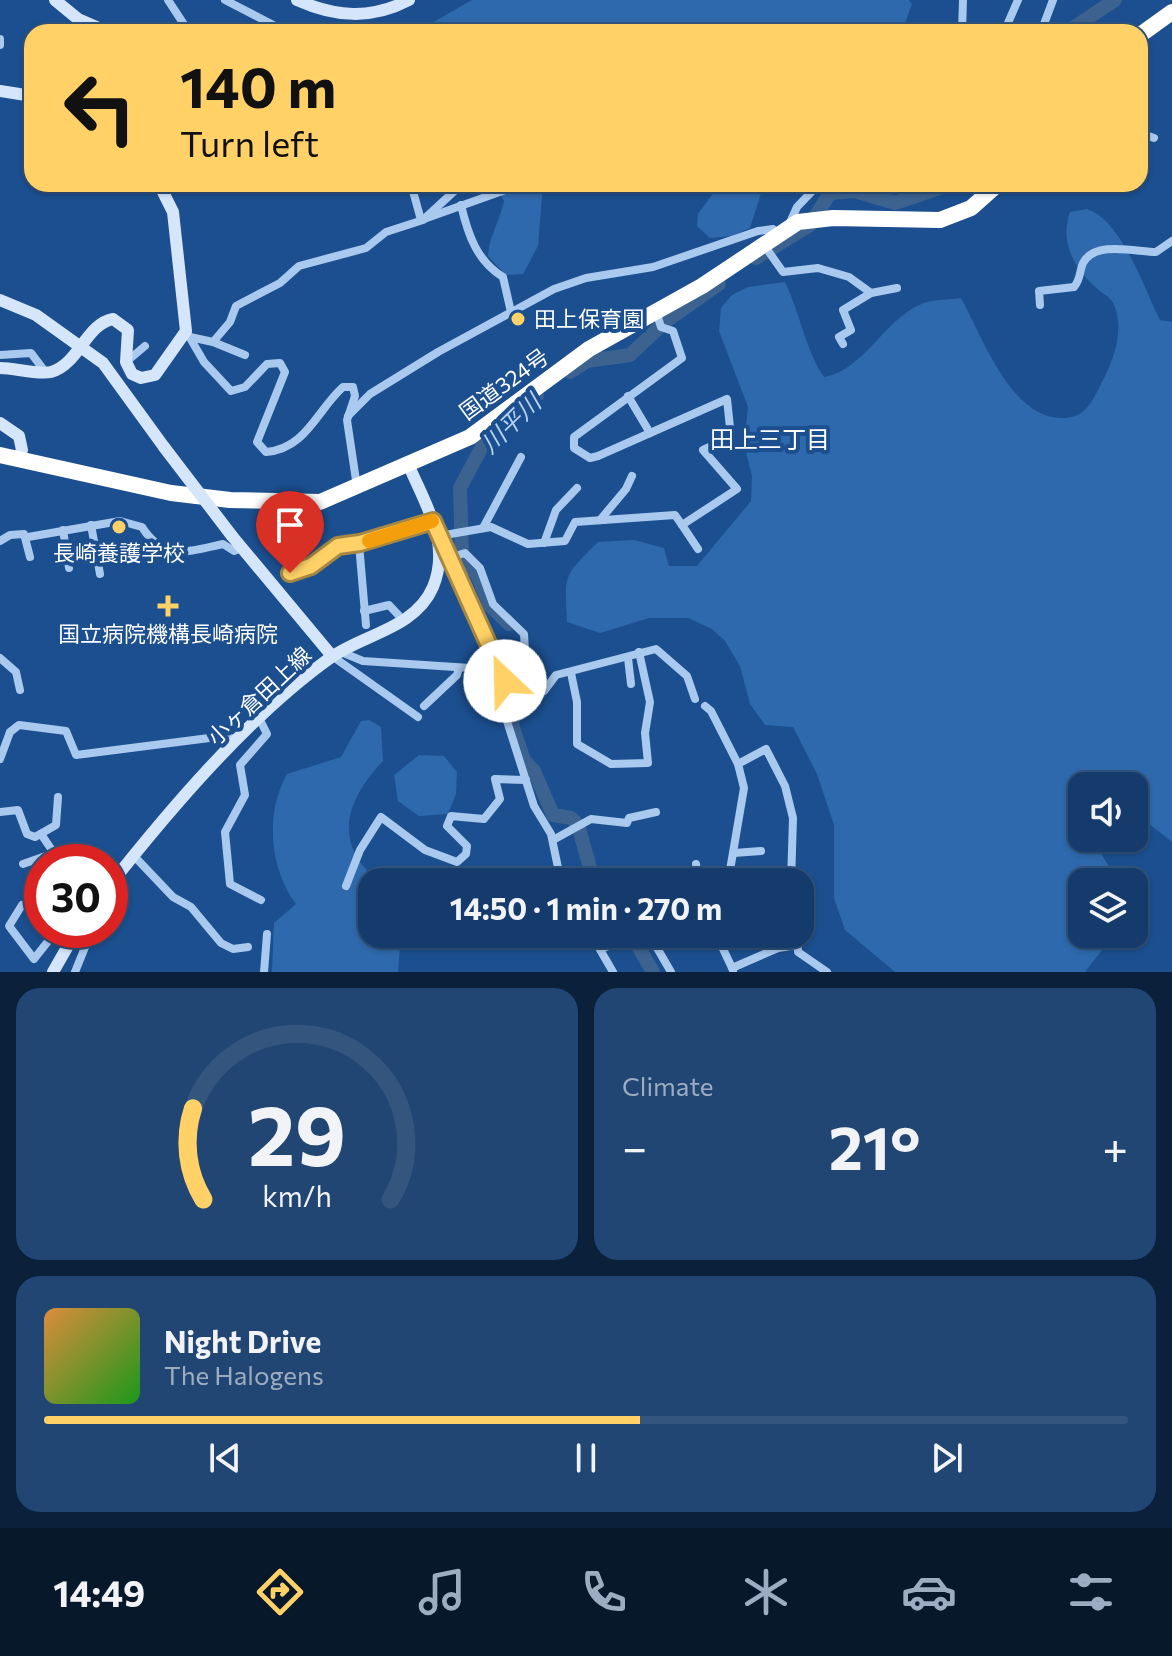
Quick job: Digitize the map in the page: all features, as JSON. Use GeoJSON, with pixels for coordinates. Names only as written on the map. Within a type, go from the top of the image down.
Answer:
{"type":"FeatureCollection","features":[{"type":"Feature","properties":{"kind":"highway"},"geometry":{"type":"LineString","coordinates":[[1148,30],[1167,19]]}},
{"type":"Feature","properties":{"kind":"highway","name":"国道324号"},"geometry":{"type":"LineString","coordinates":[[0,455],[200,498],[320,502],[409,466],[482,430],[589,349],[702,286],[783,231],[810,218],[940,220],[971,208],[989,192]]}},
{"type":"Feature","properties":{"kind":"street"},"geometry":{"type":"LineString","coordinates":[[55,0],[78,19],[90,24]]}},
{"type":"Feature","properties":{"kind":"street"},"geometry":{"type":"LineString","coordinates":[[168,0],[184,24]]}},
{"type":"Feature","properties":{"kind":"street"},"geometry":{"type":"LineString","coordinates":[[225,0],[271,24]]}},
{"type":"Feature","properties":{"kind":"street"},"geometry":{"type":"LineString","coordinates":[[299,0],[322,11],[357,15],[383,12],[409,0]]}},
{"type":"Feature","properties":{"kind":"street"},"geometry":{"type":"LineString","coordinates":[[962,24],[963,0]]}},
{"type":"Feature","properties":{"kind":"street"},"geometry":{"type":"LineString","coordinates":[[1008,24],[1018,0]]}},
{"type":"Feature","properties":{"kind":"street"},"geometry":{"type":"LineString","coordinates":[[1044,24],[1053,0]]}},
{"type":"Feature","properties":{"kind":"street"},"geometry":{"type":"LineString","coordinates":[[0,91],[24,95]]}},
{"type":"Feature","properties":{"kind":"street"},"geometry":{"type":"LineString","coordinates":[[1148,136],[1154,138]]}},
{"type":"Feature","properties":{"kind":"street"},"geometry":{"type":"LineString","coordinates":[[163,192],[173,212],[188,334],[204,362],[231,391],[245,387],[267,364],[280,363],[285,372],[257,442],[263,451],[287,447],[316,422],[334,395],[348,386],[355,393],[348,416],[352,471],[357,487]]}},
{"type":"Feature","properties":{"kind":"street"},"geometry":{"type":"LineString","coordinates":[[413,192],[422,220]]}},
{"type":"Feature","properties":{"kind":"street"},"geometry":{"type":"LineString","coordinates":[[422,220],[453,192]]}},
{"type":"Feature","properties":{"kind":"street"},"geometry":{"type":"LineString","coordinates":[[213,342],[230,322],[236,306],[280,283],[299,266],[366,248],[386,232],[499,192]]}},
{"type":"Feature","properties":{"kind":"street"},"geometry":{"type":"LineString","coordinates":[[348,416],[370,394],[554,289],[586,278],[653,267],[758,231],[783,231],[797,207],[811,192]]}},
{"type":"Feature","properties":{"kind":"street"},"geometry":{"type":"LineString","coordinates":[[461,205],[473,247],[494,273],[503,277],[511,312]]}},
{"type":"Feature","properties":{"kind":"street"},"geometry":{"type":"LineString","coordinates":[[1040,305],[1039,291],[1074,287],[1083,264],[1091,255],[1127,248],[1156,252],[1170,243],[1172,254]]}},
{"type":"Feature","properties":{"kind":"street"},"geometry":{"type":"LineString","coordinates":[[764,245],[783,272],[818,268],[849,277],[871,293]]}},
{"type":"Feature","properties":{"kind":"street"},"geometry":{"type":"LineString","coordinates":[[843,344],[839,337],[851,330],[843,310],[871,293],[897,288]]}},
{"type":"Feature","properties":{"kind":"street"},"geometry":{"type":"LineString","coordinates":[[0,300],[36,315],[83,345],[103,363],[241,548],[336,654],[418,717]]}},
{"type":"Feature","properties":{"kind":"street"},"geometry":{"type":"LineString","coordinates":[[656,311],[661,327],[673,331],[682,358],[574,437],[574,448],[590,458],[727,399],[731,437],[703,450],[737,489],[682,525]]}},
{"type":"Feature","properties":{"kind":"street"},"geometry":{"type":"LineString","coordinates":[[0,368],[46,373],[61,367],[103,321],[119,320],[129,335],[126,362],[137,377],[155,375],[188,334]]}},
{"type":"Feature","properties":{"kind":"street"},"geometry":{"type":"LineString","coordinates":[[188,334],[245,355]]}},
{"type":"Feature","properties":{"kind":"street"},"geometry":{"type":"LineString","coordinates":[[126,362],[145,346]]}},
{"type":"Feature","properties":{"kind":"street"},"geometry":{"type":"LineString","coordinates":[[0,355],[31,353],[46,373]]}},
{"type":"Feature","properties":{"kind":"street"},"geometry":{"type":"LineString","coordinates":[[628,396],[650,433]]}},
{"type":"Feature","properties":{"kind":"street"},"geometry":{"type":"LineString","coordinates":[[0,423],[19,436],[22,450],[18,459]]}},
{"type":"Feature","properties":{"kind":"street"},"geometry":{"type":"LineString","coordinates":[[483,528],[521,457]]}},
{"type":"Feature","properties":{"kind":"street","name":"小ヶ倉田上線"},"geometry":{"type":"LineString","coordinates":[[128,863],[259,718],[336,654],[403,620],[421,605],[432,589],[440,559],[439,536],[409,466]]}},
{"type":"Feature","properties":{"kind":"street"},"geometry":{"type":"LineString","coordinates":[[600,520],[626,489],[632,476]]}},
{"type":"Feature","properties":{"kind":"street"},"geometry":{"type":"LineString","coordinates":[[544,543],[556,510],[577,488]]}},
{"type":"Feature","properties":{"kind":"street"},"geometry":{"type":"LineString","coordinates":[[512,692],[439,536],[491,527],[528,544],[544,543],[565,541],[575,522],[675,515],[698,549]]}},
{"type":"Feature","properties":{"kind":"street"},"geometry":{"type":"LineString","coordinates":[[0,541],[10,535],[28,537],[120,521],[136,524],[170,552],[191,553],[223,544],[234,551],[241,548]]}},
{"type":"Feature","properties":{"kind":"street"},"geometry":{"type":"LineString","coordinates":[[290,573],[311,566],[338,546],[359,544],[433,521]]}},
{"type":"Feature","properties":{"kind":"street"},"geometry":{"type":"LineString","coordinates":[[91,525],[100,574]]}},
{"type":"Feature","properties":{"kind":"street"},"geometry":{"type":"LineString","coordinates":[[63,530],[69,568]]}},
{"type":"Feature","properties":{"kind":"street"},"geometry":{"type":"LineString","coordinates":[[28,537],[30,557]]}},
{"type":"Feature","properties":{"kind":"street"},"geometry":{"type":"LineString","coordinates":[[359,544],[366,625]]}},
{"type":"Feature","properties":{"kind":"street"},"geometry":{"type":"LineString","coordinates":[[449,558],[465,553],[480,568],[493,604],[524,634],[525,651],[506,718],[534,806],[553,840],[558,868]]}},
{"type":"Feature","properties":{"kind":"street"},"geometry":{"type":"LineString","coordinates":[[364,611],[389,605],[403,620]]}},
{"type":"Feature","properties":{"kind":"street"},"geometry":{"type":"LineString","coordinates":[[512,692],[544,691],[556,675],[656,649],[687,676],[695,699]]}},
{"type":"Feature","properties":{"kind":"street"},"geometry":{"type":"LineString","coordinates":[[571,673],[577,702],[577,744],[611,764],[648,763],[645,733],[650,702],[639,652]]}},
{"type":"Feature","properties":{"kind":"street"},"geometry":{"type":"LineString","coordinates":[[336,654],[363,661],[501,670]]}},
{"type":"Feature","properties":{"kind":"street"},"geometry":{"type":"LineString","coordinates":[[0,658],[16,672],[20,690]]}},
{"type":"Feature","properties":{"kind":"street"},"geometry":{"type":"LineString","coordinates":[[628,658],[631,684]]}},
{"type":"Feature","properties":{"kind":"street"},"geometry":{"type":"LineString","coordinates":[[424,706],[457,675],[459,668]]}},
{"type":"Feature","properties":{"kind":"street"},"geometry":{"type":"LineString","coordinates":[[705,706],[711,711],[738,764],[744,788],[731,868]]}},
{"type":"Feature","properties":{"kind":"street"},"geometry":{"type":"LineString","coordinates":[[259,718],[267,734],[240,765],[245,795],[225,832],[230,884],[261,900]]}},
{"type":"Feature","properties":{"kind":"street"},"geometry":{"type":"LineString","coordinates":[[0,759],[10,732],[19,725],[66,731],[76,755],[225,736],[237,740]]}},
{"type":"Feature","properties":{"kind":"street"},"geometry":{"type":"LineString","coordinates":[[738,764],[766,749],[785,786],[793,818],[791,868]]}},
{"type":"Feature","properties":{"kind":"street"},"geometry":{"type":"LineString","coordinates":[[346,886],[368,834],[381,817],[425,850],[457,862],[466,854],[467,846],[447,826],[451,816],[484,819],[500,799],[495,779],[526,780]]}},
{"type":"Feature","properties":{"kind":"street"},"geometry":{"type":"LineString","coordinates":[[0,812],[18,810],[27,834],[35,837],[56,825],[58,797]]}},
{"type":"Feature","properties":{"kind":"street"},"geometry":{"type":"LineString","coordinates":[[553,840],[591,819],[627,823],[629,818],[656,812]]}},
{"type":"Feature","properties":{"kind":"street"},"geometry":{"type":"LineString","coordinates":[[41,834],[48,844]]}},
{"type":"Feature","properties":{"kind":"street"},"geometry":{"type":"LineString","coordinates":[[734,853],[761,851]]}},
{"type":"Feature","properties":{"kind":"street"},"geometry":{"type":"LineString","coordinates":[[135,857],[173,897],[191,907],[221,943],[233,949],[248,947]]}},
{"type":"Feature","properties":{"kind":"street"},"geometry":{"type":"LineString","coordinates":[[696,864],[696,868]]}},
{"type":"Feature","properties":{"kind":"street"},"geometry":{"type":"LineString","coordinates":[[22,905],[9,926],[24,946]]}},
{"type":"Feature","properties":{"kind":"street"},"geometry":{"type":"LineString","coordinates":[[264,972],[267,934]]}},
{"type":"Feature","properties":{"kind":"street"},"geometry":{"type":"LineString","coordinates":[[26,948],[34,959],[43,948]]}},
{"type":"Feature","properties":{"kind":"street"},"geometry":{"type":"LineString","coordinates":[[53,972],[67,948]]}},
{"type":"Feature","properties":{"kind":"street"},"geometry":{"type":"LineString","coordinates":[[75,972],[85,948]]}},
{"type":"Feature","properties":{"kind":"street"},"geometry":{"type":"LineString","coordinates":[[603,948],[600,949],[613,972]]}},
{"type":"Feature","properties":{"kind":"street"},"geometry":{"type":"LineString","coordinates":[[650,948],[671,972]]}},
{"type":"Feature","properties":{"kind":"street"},"geometry":{"type":"LineString","coordinates":[[723,948],[733,969],[778,948]]}},
{"type":"Feature","properties":{"kind":"street"},"geometry":{"type":"LineString","coordinates":[[798,948],[803,957],[827,972]]}},
{"type":"Feature","properties":{"kind":"shaded area"},"geometry":{"type":"Polygon","coordinates":[[[472,0],[909,0],[912,4],[905,24],[430,24],[472,0]]]}},
{"type":"Feature","properties":{"kind":"shaded area"},"geometry":{"type":"Polygon","coordinates":[[[499,192],[542,192],[538,246],[523,274],[506,275],[488,256],[504,201],[499,192]]]}},
{"type":"Feature","properties":{"kind":"shaded area"},"geometry":{"type":"Polygon","coordinates":[[[714,192],[761,192],[750,228],[732,236],[710,238],[697,226],[698,214],[714,192]]]}},
{"type":"Feature","properties":{"kind":"shaded area"},"geometry":{"type":"Polygon","coordinates":[[[1087,209],[1111,227],[1131,257],[1160,320],[1172,322],[1172,842],[1148,823],[1148,772],[1068,772],[1068,852],[1100,852],[1110,868],[1068,868],[1068,948],[1103,948],[1085,972],[895,972],[845,930],[834,898],[834,825],[817,774],[793,727],[765,725],[750,704],[740,666],[725,641],[712,629],[688,618],[649,618],[600,633],[567,622],[566,585],[572,570],[598,542],[634,540],[664,548],[669,566],[697,566],[751,501],[752,476],[744,444],[748,407],[719,331],[721,308],[732,295],[748,287],[785,282],[812,355],[824,377],[851,364],[910,310],[928,302],[961,298],[991,357],[1018,396],[1035,410],[1054,417],[1080,414],[1091,403],[1105,375],[1113,355],[1118,323],[1113,303],[1083,275],[1072,256],[1067,235],[1070,212],[1087,209]]]}},
{"type":"Feature","properties":{"kind":"shaded area"},"geometry":{"type":"Polygon","coordinates":[[[369,720],[381,727],[383,761],[361,790],[350,820],[349,835],[353,850],[365,868],[358,868],[358,948],[400,948],[398,972],[272,972],[274,923],[296,904],[287,890],[275,857],[273,823],[280,789],[287,774],[341,757],[361,721],[369,720]]]}},
{"type":"Feature","properties":{"kind":"shaded area"},"geometry":{"type":"Polygon","coordinates":[[[419,755],[444,756],[457,772],[456,794],[448,814],[419,816],[398,801],[394,775],[419,755]]]}},
{"type":"Feature","properties":{"kind":"waterway","name":"川平川"},"geometry":{"type":"LineString","coordinates":[[1079,24],[1115,0]]}},
{"type":"Feature","properties":{"kind":"waterway","name":"川平川"},"geometry":{"type":"LineString","coordinates":[[756,258],[810,225],[830,193],[842,192]]}},
{"type":"Feature","properties":{"kind":"waterway","name":"川平川"},"geometry":{"type":"LineString","coordinates":[[858,192],[895,203],[927,192]]}},
{"type":"Feature","properties":{"kind":"waterway","name":"川平川"},"geometry":{"type":"LineString","coordinates":[[570,372],[587,361],[630,355],[666,321],[719,284]]}},
{"type":"Feature","properties":{"kind":"waterway","name":"川平川"},"geometry":{"type":"LineString","coordinates":[[509,624],[490,606],[477,575],[462,556],[460,488],[484,443],[537,396]]}},
{"type":"Feature","properties":{"kind":"waterway","name":"川平川"},"geometry":{"type":"LineString","coordinates":[[517,679],[512,725],[524,760],[534,771],[553,815],[571,818],[578,825],[590,868]]}},
{"type":"Feature","properties":{"kind":"waterway","name":"川平川"},"geometry":{"type":"LineString","coordinates":[[639,948],[653,972]]}},
{"type":"Feature","properties":{"kind":"slow traffic"},"geometry":{"type":"LineString","coordinates":[[369,541],[432,521]]}},
{"type":"Feature","properties":{"kind":"place","name":"田上保育園"},"geometry":{"type":"Point","coordinates":[518,319]}},
{"type":"Feature","properties":{"kind":"place","name":"長崎養護学校"},"geometry":{"type":"Point","coordinates":[119,527]}},
{"type":"Feature","properties":{"kind":"place","name":"国立病院機構長崎病院"},"geometry":{"type":"Point","coordinates":[168,606]}},
{"type":"Feature","properties":{"kind":"district","name":"田上三丁目"},"geometry":{"type":"Point","coordinates":[770,440]}},
{"type":"Feature","properties":{"kind":"route"},"geometry":{"type":"LineString","coordinates":[[290,573],[311,566],[338,546],[360,543],[433,521],[505,681]]}}]}
